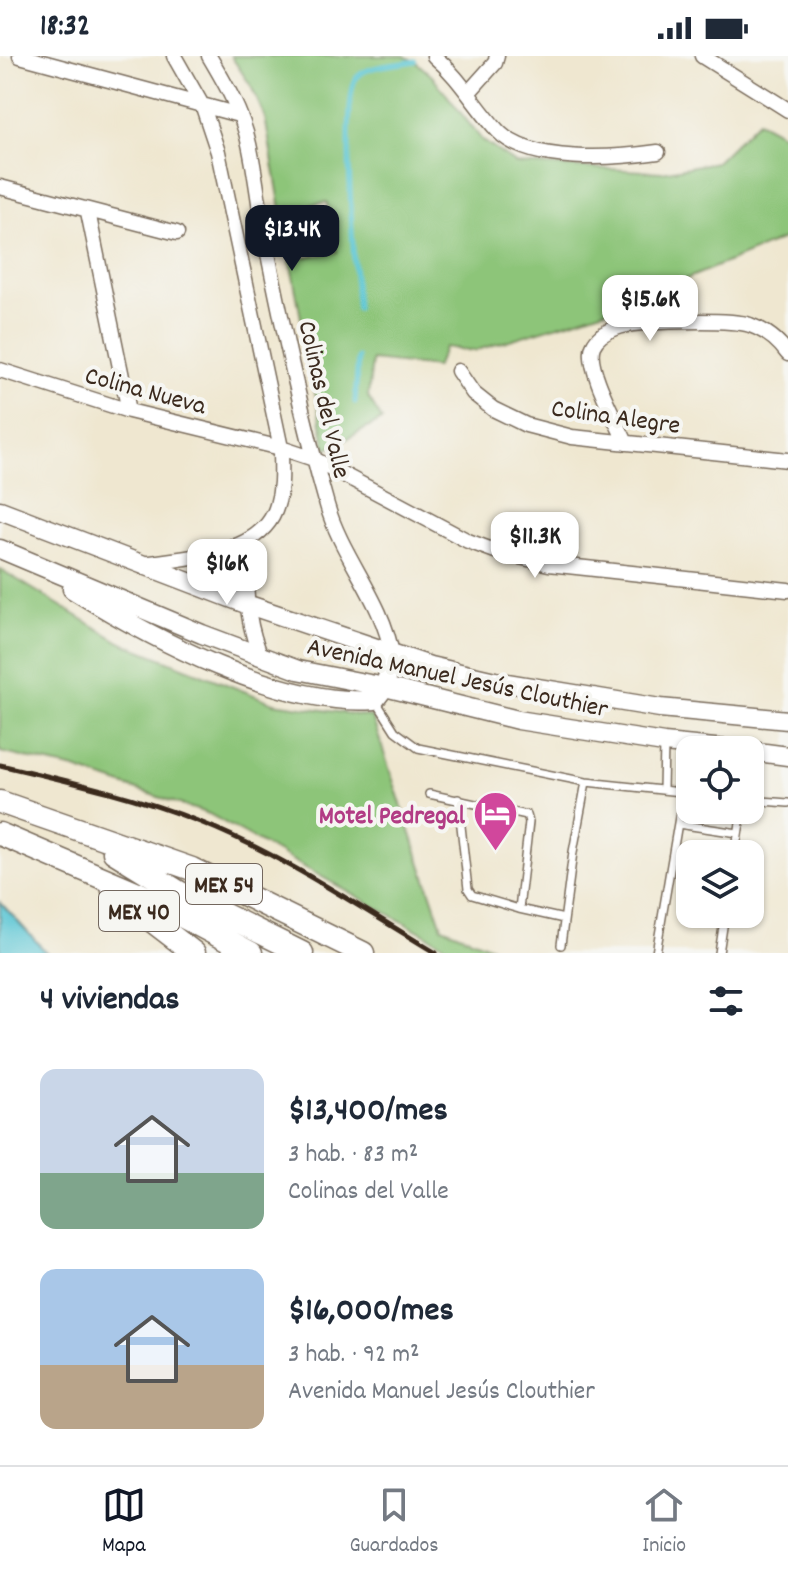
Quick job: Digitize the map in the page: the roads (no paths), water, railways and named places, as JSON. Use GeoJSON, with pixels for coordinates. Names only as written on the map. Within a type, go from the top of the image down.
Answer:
{"type":"FeatureCollection","features":[{"type":"Feature","properties":{"kind":"main road","name":"MEX 40"},"geometry":{"type":"LineString","coordinates":[[0,802],[79,830],[179,892],[302,953]]}},
{"type":"Feature","properties":{"kind":"main road","name":"MEX 54"},"geometry":{"type":"LineString","coordinates":[[79,830],[192,869],[363,953]]}},
{"type":"Feature","properties":{"kind":"main road","name":"MEX 40"},"geometry":{"type":"LineString","coordinates":[[0,834],[83,869],[194,953]]}},
{"type":"Feature","properties":{"kind":"main road","name":"MEX 54"},"geometry":{"type":"LineString","coordinates":[[83,869],[138,893],[251,953]]}},
{"type":"Feature","properties":{"kind":"street"},"geometry":{"type":"LineString","coordinates":[[20,56],[239,115]]}},
{"type":"Feature","properties":{"kind":"street","name":"Colinas del Valle"},"geometry":{"type":"LineString","coordinates":[[174,56],[203,107],[218,152],[281,448],[282,481],[277,507],[267,526],[244,545]]}},
{"type":"Feature","properties":{"kind":"street","name":"Colinas del Valle"},"geometry":{"type":"LineString","coordinates":[[209,56],[226,85],[248,142],[265,239],[328,510],[380,613],[392,655]]}},
{"type":"Feature","properties":{"kind":"street"},"geometry":{"type":"LineString","coordinates":[[434,56],[510,142],[529,150],[564,154],[625,157],[658,152]]}},
{"type":"Feature","properties":{"kind":"street"},"geometry":{"type":"LineString","coordinates":[[469,92],[495,63],[497,56]]}},
{"type":"Feature","properties":{"kind":"street"},"geometry":{"type":"LineString","coordinates":[[702,56],[788,110]]}},
{"type":"Feature","properties":{"kind":"street"},"geometry":{"type":"LineString","coordinates":[[0,187],[177,233]]}},
{"type":"Feature","properties":{"kind":"street"},"geometry":{"type":"LineString","coordinates":[[88,212],[129,411]]}},
{"type":"Feature","properties":{"kind":"street"},"geometry":{"type":"LineString","coordinates":[[626,443],[591,362],[592,347],[599,337],[618,326],[665,322],[746,324],[765,331],[788,354]]}},
{"type":"Feature","properties":{"kind":"street","name":"Colina Nueva"},"geometry":{"type":"LineString","coordinates":[[0,370],[129,411],[314,459],[468,541],[495,551],[549,564],[788,590]]}},
{"type":"Feature","properties":{"kind":"street","name":"Colina Alegre"},"geometry":{"type":"LineString","coordinates":[[458,371],[473,393],[493,409],[526,425],[572,437],[788,460]]}},
{"type":"Feature","properties":{"kind":"street","name":"Avenida Manuel Jesús Clouthier"},"geometry":{"type":"LineString","coordinates":[[0,510],[246,604],[392,655],[495,681],[549,690],[660,708],[788,720]]}},
{"type":"Feature","properties":{"kind":"street"},"geometry":{"type":"LineString","coordinates":[[141,564],[244,545],[246,604],[253,639],[262,658]]}},
{"type":"Feature","properties":{"kind":"street","name":"Avenida Manuel Jesús Clouthier"},"geometry":{"type":"LineString","coordinates":[[0,549],[262,658],[298,670],[380,693],[518,720],[676,744]]}},
{"type":"Feature","properties":{"kind":"street"},"geometry":{"type":"LineString","coordinates":[[32,564],[143,631],[234,672],[294,691],[342,700],[380,693],[392,655]]}},
{"type":"Feature","properties":{"kind":"street"},"geometry":{"type":"LineString","coordinates":[[764,753],[788,756]]}},
{"type":"Feature","properties":{"kind":"lane"},"geometry":{"type":"LineString","coordinates":[[380,693],[395,731],[418,748],[586,782],[676,794]]}},
{"type":"Feature","properties":{"kind":"lane"},"geometry":{"type":"LineString","coordinates":[[663,790],[664,743]]}},
{"type":"Feature","properties":{"kind":"lane"},"geometry":{"type":"LineString","coordinates":[[561,945],[586,782]]}},
{"type":"Feature","properties":{"kind":"lane"},"geometry":{"type":"LineString","coordinates":[[429,794],[528,816],[519,909]]}},
{"type":"Feature","properties":{"kind":"lane"},"geometry":{"type":"LineString","coordinates":[[458,799],[470,892],[476,897],[564,919]]}},
{"type":"Feature","properties":{"kind":"lane"},"geometry":{"type":"LineString","coordinates":[[764,801],[788,803]]}},
{"type":"Feature","properties":{"kind":"lane"},"geometry":{"type":"LineString","coordinates":[[656,953],[679,820],[738,833]]}},
{"type":"Feature","properties":{"kind":"lane"},"geometry":{"type":"LineString","coordinates":[[737,840],[740,824]]}},
{"type":"Feature","properties":{"kind":"lane"},"geometry":{"type":"LineString","coordinates":[[719,953],[723,928]]}},
{"type":"Feature","properties":{"kind":"water"},"geometry":{"type":"Polygon","coordinates":[[[0,902],[47,953],[0,953],[0,902]]]}},
{"type":"Feature","properties":{"kind":"waterway"},"geometry":{"type":"LineString","coordinates":[[357,308],[349,149],[352,91],[357,77],[362,73],[415,61]]}},
{"type":"Feature","properties":{"kind":"waterway"},"geometry":{"type":"LineString","coordinates":[[355,402],[358,357]]}},
{"type":"Feature","properties":{"kind":"railway"},"geometry":{"type":"LineString","coordinates":[[0,765],[126,797],[231,835],[320,883],[436,953]]}},
{"type":"Feature","properties":{"kind":"place","name":"Motel Pedregal"},"geometry":{"type":"Point","coordinates":[496,853]}}]}
